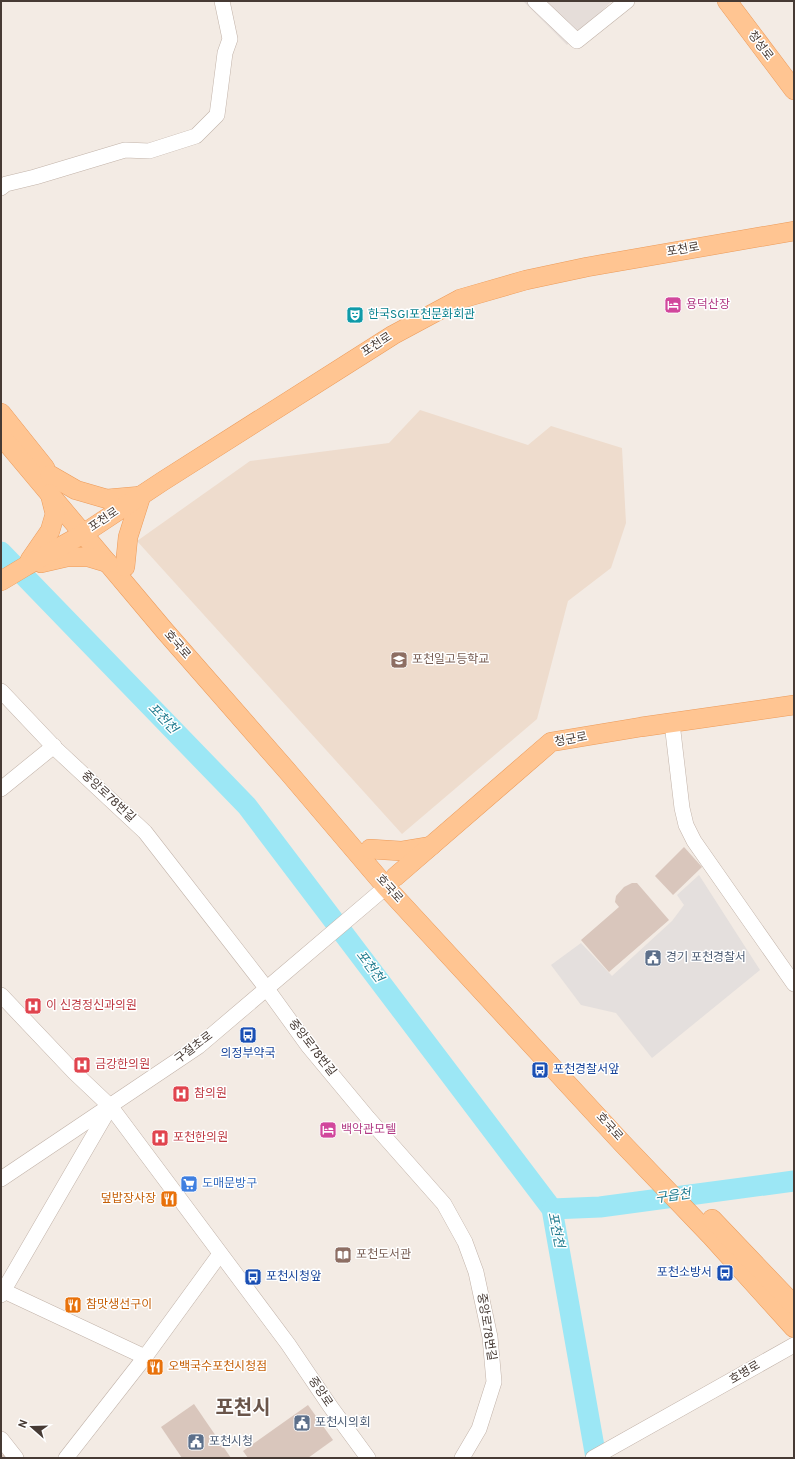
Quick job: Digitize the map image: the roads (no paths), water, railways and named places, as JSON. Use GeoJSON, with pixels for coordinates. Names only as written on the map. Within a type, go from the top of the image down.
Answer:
{"type":"FeatureCollection","features":[{"type":"Feature","properties":{"kind":"main road","name":"청성로"},"geometry":{"type":"LineString","coordinates":[[726,1],[794,90]]}},
{"type":"Feature","properties":{"kind":"main road","name":"포천로"},"geometry":{"type":"LineString","coordinates":[[1,581],[81,534],[393,334],[460,299],[541,276],[794,231]]}},
{"type":"Feature","properties":{"kind":"main road","name":"호국로"},"geometry":{"type":"LineString","coordinates":[[1,413],[81,534],[117,565],[370,849],[385,887]]}},
{"type":"Feature","properties":{"kind":"main road","name":"호국로"},"geometry":{"type":"LineString","coordinates":[[1,436],[50,485]]}},
{"type":"Feature","properties":{"kind":"main road"},"geometry":{"type":"LineString","coordinates":[[50,485],[76,490],[106,499],[140,496],[128,537],[117,565],[88,557],[67,557],[26,566],[50,532],[55,514],[50,485]]}},
{"type":"Feature","properties":{"kind":"main road","name":"호국로"},"geometry":{"type":"LineString","coordinates":[[117,565],[164,630],[294,779],[385,887],[718,1234],[794,1305]]}},
{"type":"Feature","properties":{"kind":"main road","name":"청군로"},"geometry":{"type":"LineString","coordinates":[[385,887],[551,742],[794,705]]}},
{"type":"Feature","properties":{"kind":"main road"},"geometry":{"type":"LineString","coordinates":[[370,849],[401,851],[431,846]]}},
{"type":"Feature","properties":{"kind":"main road","name":"호국로"},"geometry":{"type":"LineString","coordinates":[[718,1234],[794,1328]]}},
{"type":"Feature","properties":{"kind":"street"},"geometry":{"type":"LineString","coordinates":[[1,188],[6,184],[35,177],[125,150],[149,151],[196,136],[216,115],[218,108],[225,53],[230,39],[222,1]]}},
{"type":"Feature","properties":{"kind":"street"},"geometry":{"type":"LineString","coordinates":[[535,1],[577,41],[627,1]]}},
{"type":"Feature","properties":{"kind":"street","name":"중앙로78번길"},"geometry":{"type":"LineString","coordinates":[[1,691],[54,746],[145,832],[270,986],[309,1047],[368,1118],[444,1204],[465,1242],[476,1272],[490,1337],[494,1382],[479,1429],[462,1458]]}},
{"type":"Feature","properties":{"kind":"street"},"geometry":{"type":"LineString","coordinates":[[672,723],[682,808],[686,825],[694,841],[794,984]]}},
{"type":"Feature","properties":{"kind":"street"},"geometry":{"type":"LineString","coordinates":[[1,789],[54,746]]}},
{"type":"Feature","properties":{"kind":"street","name":"구절초로"},"geometry":{"type":"LineString","coordinates":[[1,1179],[111,1107],[199,1046],[385,887]]}},
{"type":"Feature","properties":{"kind":"street","name":"중앙로"},"geometry":{"type":"LineString","coordinates":[[1,995],[75,1073],[111,1107],[288,1344],[330,1406],[368,1458]]}},
{"type":"Feature","properties":{"kind":"street"},"geometry":{"type":"LineString","coordinates":[[111,1107],[2,1293],[145,1356]]}},
{"type":"Feature","properties":{"kind":"street"},"geometry":{"type":"LineString","coordinates":[[66,1458],[145,1356],[220,1254]]}},
{"type":"Feature","properties":{"kind":"street","name":"호병로"},"geometry":{"type":"LineString","coordinates":[[593,1458],[794,1345]]}},
{"type":"Feature","properties":{"kind":"street"},"geometry":{"type":"LineString","coordinates":[[1,1439],[16,1458]]}},
{"type":"Feature","properties":{"kind":"waterway","name":"포천천"},"geometry":{"type":"LineString","coordinates":[[1,552],[247,806],[552,1209],[596,1458]]}},
{"type":"Feature","properties":{"kind":"waterway","name":"구읍천"},"geometry":{"type":"LineString","coordinates":[[552,1209],[600,1207],[794,1181]]}},
{"type":"Feature","properties":{"kind":"place","name":"용덕산장"},"geometry":{"type":"Point","coordinates":[673,305]}},
{"type":"Feature","properties":{"kind":"place","name":"한국SGI포천문화회관"},"geometry":{"type":"Point","coordinates":[355,315]}},
{"type":"Feature","properties":{"kind":"place","name":"포천일고등학교"},"geometry":{"type":"Point","coordinates":[399,660]}},
{"type":"Feature","properties":{"kind":"place","name":"경기 포천경찰서"},"geometry":{"type":"Point","coordinates":[653,958]}},
{"type":"Feature","properties":{"kind":"place","name":"이 신경정신과의원"},"geometry":{"type":"Point","coordinates":[33,1006]}},
{"type":"Feature","properties":{"kind":"place","name":"의정부약국"},"geometry":{"type":"Point","coordinates":[248,1035]}},
{"type":"Feature","properties":{"kind":"place","name":"금강한의원"},"geometry":{"type":"Point","coordinates":[82,1065]}},
{"type":"Feature","properties":{"kind":"place","name":"포천경찰서앞"},"geometry":{"type":"Point","coordinates":[540,1070]}},
{"type":"Feature","properties":{"kind":"place","name":"참의원"},"geometry":{"type":"Point","coordinates":[181,1094]}},
{"type":"Feature","properties":{"kind":"place","name":"백악관모텔"},"geometry":{"type":"Point","coordinates":[328,1130]}},
{"type":"Feature","properties":{"kind":"place","name":"포천한의원"},"geometry":{"type":"Point","coordinates":[160,1138]}},
{"type":"Feature","properties":{"kind":"place","name":"도매문방구"},"geometry":{"type":"Point","coordinates":[189,1184]}},
{"type":"Feature","properties":{"kind":"place","name":"덮밥장사장"},"geometry":{"type":"Point","coordinates":[169,1199]}},
{"type":"Feature","properties":{"kind":"place","name":"포천도서관"},"geometry":{"type":"Point","coordinates":[343,1255]}},
{"type":"Feature","properties":{"kind":"place","name":"포천소방서"},"geometry":{"type":"Point","coordinates":[725,1273]}},
{"type":"Feature","properties":{"kind":"place","name":"포천시청앞"},"geometry":{"type":"Point","coordinates":[253,1277]}},
{"type":"Feature","properties":{"kind":"place","name":"참맛생선구이"},"geometry":{"type":"Point","coordinates":[73,1305]}},
{"type":"Feature","properties":{"kind":"place","name":"오백국수포천시청점"},"geometry":{"type":"Point","coordinates":[155,1367]}},
{"type":"Feature","properties":{"kind":"place","name":"포천시의회"},"geometry":{"type":"Point","coordinates":[302,1423]}},
{"type":"Feature","properties":{"kind":"place","name":"포천시청"},"geometry":{"type":"Point","coordinates":[196,1442]}},
{"type":"Feature","properties":{"kind":"district","name":"포천시"},"geometry":{"type":"Point","coordinates":[243,1409]}}]}
